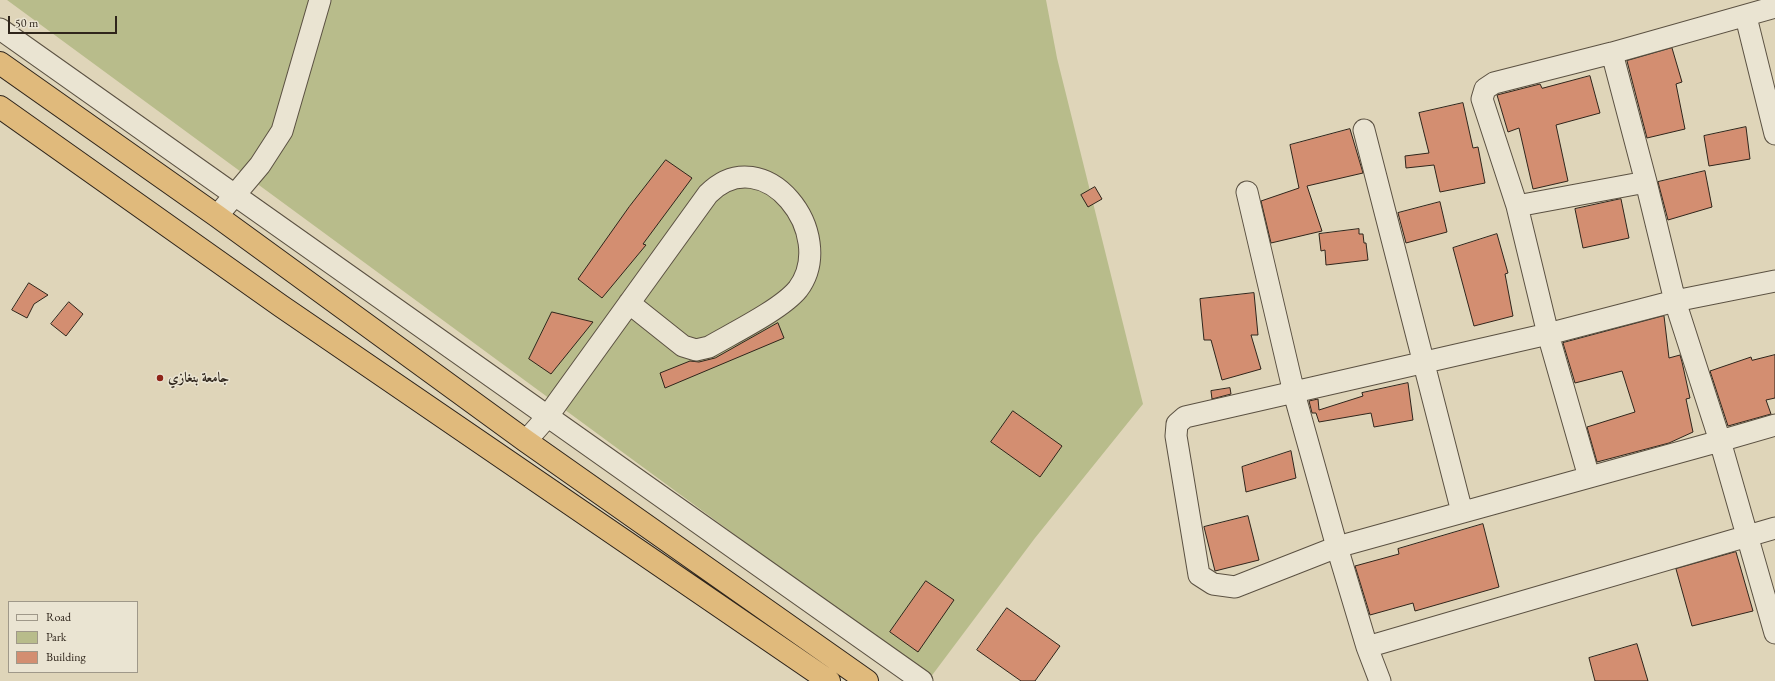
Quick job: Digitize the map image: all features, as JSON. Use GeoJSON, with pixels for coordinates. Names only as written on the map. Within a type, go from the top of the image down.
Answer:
{"type":"FeatureCollection","features":[{"type":"Feature","properties":{"kind":"highway"},"geometry":{"type":"LineString","coordinates":[[0,63],[217,216],[526,441],[867,681]]}},
{"type":"Feature","properties":{"kind":"highway"},"geometry":{"type":"LineString","coordinates":[[0,107],[288,310],[828,681]]}},
{"type":"Feature","properties":{"kind":"street"},"geometry":{"type":"LineString","coordinates":[[217,216],[260,165],[282,131],[320,0]]}},
{"type":"Feature","properties":{"kind":"street"},"geometry":{"type":"LineString","coordinates":[[1589,477],[1548,334],[1517,206],[1482,99],[1485,89],[1494,82],[1612,53],[1746,17],[1775,7]]}},
{"type":"Feature","properties":{"kind":"street"},"geometry":{"type":"LineString","coordinates":[[1746,17],[1775,134]]}},
{"type":"Feature","properties":{"kind":"street"},"geometry":{"type":"LineString","coordinates":[[0,29],[95,95],[234,196],[547,417],[679,508],[922,681]]}},
{"type":"Feature","properties":{"kind":"street"},"geometry":{"type":"LineString","coordinates":[[1612,53],[1675,301],[1720,441],[1775,633]]}},
{"type":"Feature","properties":{"kind":"street"},"geometry":{"type":"LineString","coordinates":[[1364,130],[1462,512]]}},
{"type":"Feature","properties":{"kind":"street"},"geometry":{"type":"LineString","coordinates":[[526,441],[547,417],[629,303],[708,194],[722,182],[741,176],[768,182],[785,196],[800,215],[810,242],[810,258],[808,269],[798,289],[782,304],[709,347],[696,350],[683,346],[629,303]]}},
{"type":"Feature","properties":{"kind":"street"},"geometry":{"type":"LineString","coordinates":[[1517,206],[1646,182]]}},
{"type":"Feature","properties":{"kind":"street"},"geometry":{"type":"LineString","coordinates":[[1247,192],[1294,393],[1337,547],[1367,647],[1380,681]]}},
{"type":"Feature","properties":{"kind":"street"},"geometry":{"type":"LineString","coordinates":[[1775,281],[1675,301],[1548,334],[1185,417],[1177,424],[1176,436],[1199,575],[1213,584],[1235,587],[1337,547],[1775,426]]}},
{"type":"Feature","properties":{"kind":"street"},"geometry":{"type":"LineString","coordinates":[[1367,647],[1775,528]]}},
{"type":"Feature","properties":{"kind":"green space"},"geometry":{"type":"Polygon","coordinates":[[[7,0],[1046,0],[1057,58],[1143,404],[1035,538],[930,678],[7,0]]]}},
{"type":"Feature","properties":{"kind":"building"},"geometry":{"type":"Polygon","coordinates":[[[1672,48],[1682,82],[1676,84],[1685,129],[1647,138],[1627,61],[1672,48]]]}},
{"type":"Feature","properties":{"kind":"building"},"geometry":{"type":"Polygon","coordinates":[[[1590,76],[1600,113],[1556,125],[1568,181],[1533,189],[1519,128],[1508,132],[1497,95],[1540,84],[1542,88],[1590,76]]]}},
{"type":"Feature","properties":{"kind":"building"},"geometry":{"type":"Polygon","coordinates":[[[1463,103],[1473,148],[1478,147],[1485,183],[1440,192],[1434,165],[1406,168],[1405,156],[1429,153],[1419,113],[1463,103]]]}},
{"type":"Feature","properties":{"kind":"building"},"geometry":{"type":"Polygon","coordinates":[[[1746,127],[1750,159],[1709,166],[1704,136],[1746,127]]]}},
{"type":"Feature","properties":{"kind":"building"},"geometry":{"type":"Polygon","coordinates":[[[1350,129],[1363,173],[1307,186],[1322,231],[1271,243],[1261,201],[1299,188],[1290,145],[1350,129]]]}},
{"type":"Feature","properties":{"kind":"building"},"geometry":{"type":"Polygon","coordinates":[[[666,160],[692,178],[643,244],[646,245],[602,298],[578,279],[629,207],[666,160]]]}},
{"type":"Feature","properties":{"kind":"building"},"geometry":{"type":"Polygon","coordinates":[[[1705,171],[1712,207],[1668,220],[1658,182],[1705,171]]]}},
{"type":"Feature","properties":{"kind":"building"},"geometry":{"type":"Polygon","coordinates":[[[1095,187],[1102,199],[1088,207],[1081,195],[1095,187]]]}},
{"type":"Feature","properties":{"kind":"building"},"geometry":{"type":"Polygon","coordinates":[[[1621,199],[1629,238],[1583,248],[1575,209],[1621,199]]]}},
{"type":"Feature","properties":{"kind":"building"},"geometry":{"type":"Polygon","coordinates":[[[1440,202],[1447,232],[1406,243],[1398,213],[1440,202]]]}},
{"type":"Feature","properties":{"kind":"building"},"geometry":{"type":"Polygon","coordinates":[[[1359,229],[1359,234],[1363,234],[1364,243],[1366,243],[1368,260],[1326,265],[1325,250],[1321,251],[1319,234],[1359,229]]]}},
{"type":"Feature","properties":{"kind":"building"},"geometry":{"type":"Polygon","coordinates":[[[1497,234],[1508,273],[1505,274],[1513,316],[1474,326],[1453,248],[1497,234]]]}},
{"type":"Feature","properties":{"kind":"building"},"geometry":{"type":"Polygon","coordinates":[[[29,283],[48,295],[34,304],[27,318],[12,310],[29,283]]]}},
{"type":"Feature","properties":{"kind":"building"},"geometry":{"type":"Polygon","coordinates":[[[1254,293],[1258,335],[1251,335],[1261,369],[1222,380],[1211,340],[1204,340],[1200,299],[1254,293]]]}},
{"type":"Feature","properties":{"kind":"building"},"geometry":{"type":"Polygon","coordinates":[[[69,302],[83,314],[66,336],[51,324],[69,302]]]}},
{"type":"Feature","properties":{"kind":"building"},"geometry":{"type":"Polygon","coordinates":[[[552,312],[593,322],[551,374],[529,359],[552,312]]]}},
{"type":"Feature","properties":{"kind":"building"},"geometry":{"type":"Polygon","coordinates":[[[1664,316],[1669,358],[1680,355],[1682,362],[1690,398],[1686,399],[1693,432],[1669,443],[1597,462],[1587,427],[1635,412],[1622,371],[1575,383],[1563,343],[1664,316]]]}},
{"type":"Feature","properties":{"kind":"building"},"geometry":{"type":"Polygon","coordinates":[[[778,323],[784,338],[665,388],[660,373],[690,361],[699,362],[715,358],[778,323]]]}},
{"type":"Feature","properties":{"kind":"building"},"geometry":{"type":"Polygon","coordinates":[[[1775,355],[1775,398],[1766,400],[1771,414],[1728,426],[1710,371],[1751,357],[1752,360],[1775,355]]]}},
{"type":"Feature","properties":{"kind":"building"},"geometry":{"type":"Polygon","coordinates":[[[1408,383],[1413,420],[1374,427],[1371,413],[1319,422],[1316,413],[1312,413],[1309,401],[1318,399],[1319,410],[1363,396],[1362,393],[1408,383]]]}},
{"type":"Feature","properties":{"kind":"building"},"geometry":{"type":"Polygon","coordinates":[[[1230,388],[1231,394],[1212,399],[1211,391],[1230,388]]]}},
{"type":"Feature","properties":{"kind":"building"},"geometry":{"type":"Polygon","coordinates":[[[1013,411],[1062,446],[1040,477],[991,442],[1013,411]]]}},
{"type":"Feature","properties":{"kind":"building"},"geometry":{"type":"Polygon","coordinates":[[[1291,451],[1296,478],[1246,492],[1242,467],[1291,451]]]}},
{"type":"Feature","properties":{"kind":"building"},"geometry":{"type":"Polygon","coordinates":[[[1248,516],[1259,560],[1215,571],[1204,527],[1248,516]]]}},
{"type":"Feature","properties":{"kind":"building"},"geometry":{"type":"Polygon","coordinates":[[[1483,524],[1499,587],[1415,611],[1413,603],[1370,615],[1355,566],[1399,554],[1398,549],[1483,524]]]}},
{"type":"Feature","properties":{"kind":"building"},"geometry":{"type":"Polygon","coordinates":[[[1736,552],[1753,611],[1692,626],[1676,569],[1736,552]]]}},
{"type":"Feature","properties":{"kind":"building"},"geometry":{"type":"Polygon","coordinates":[[[926,581],[954,600],[918,652],[890,632],[926,581]]]}},
{"type":"Feature","properties":{"kind":"building"},"geometry":{"type":"Polygon","coordinates":[[[1007,608],[1060,646],[1035,681],[1021,681],[977,650],[1007,608]]]}},
{"type":"Feature","properties":{"kind":"building"},"geometry":{"type":"Polygon","coordinates":[[[1637,644],[1648,681],[1595,681],[1589,658],[1637,644]]]}},
{"type":"Feature","properties":{"kind":"place","name":"جامعة بنغازي"},"geometry":{"type":"Point","coordinates":[160,378]}}]}
